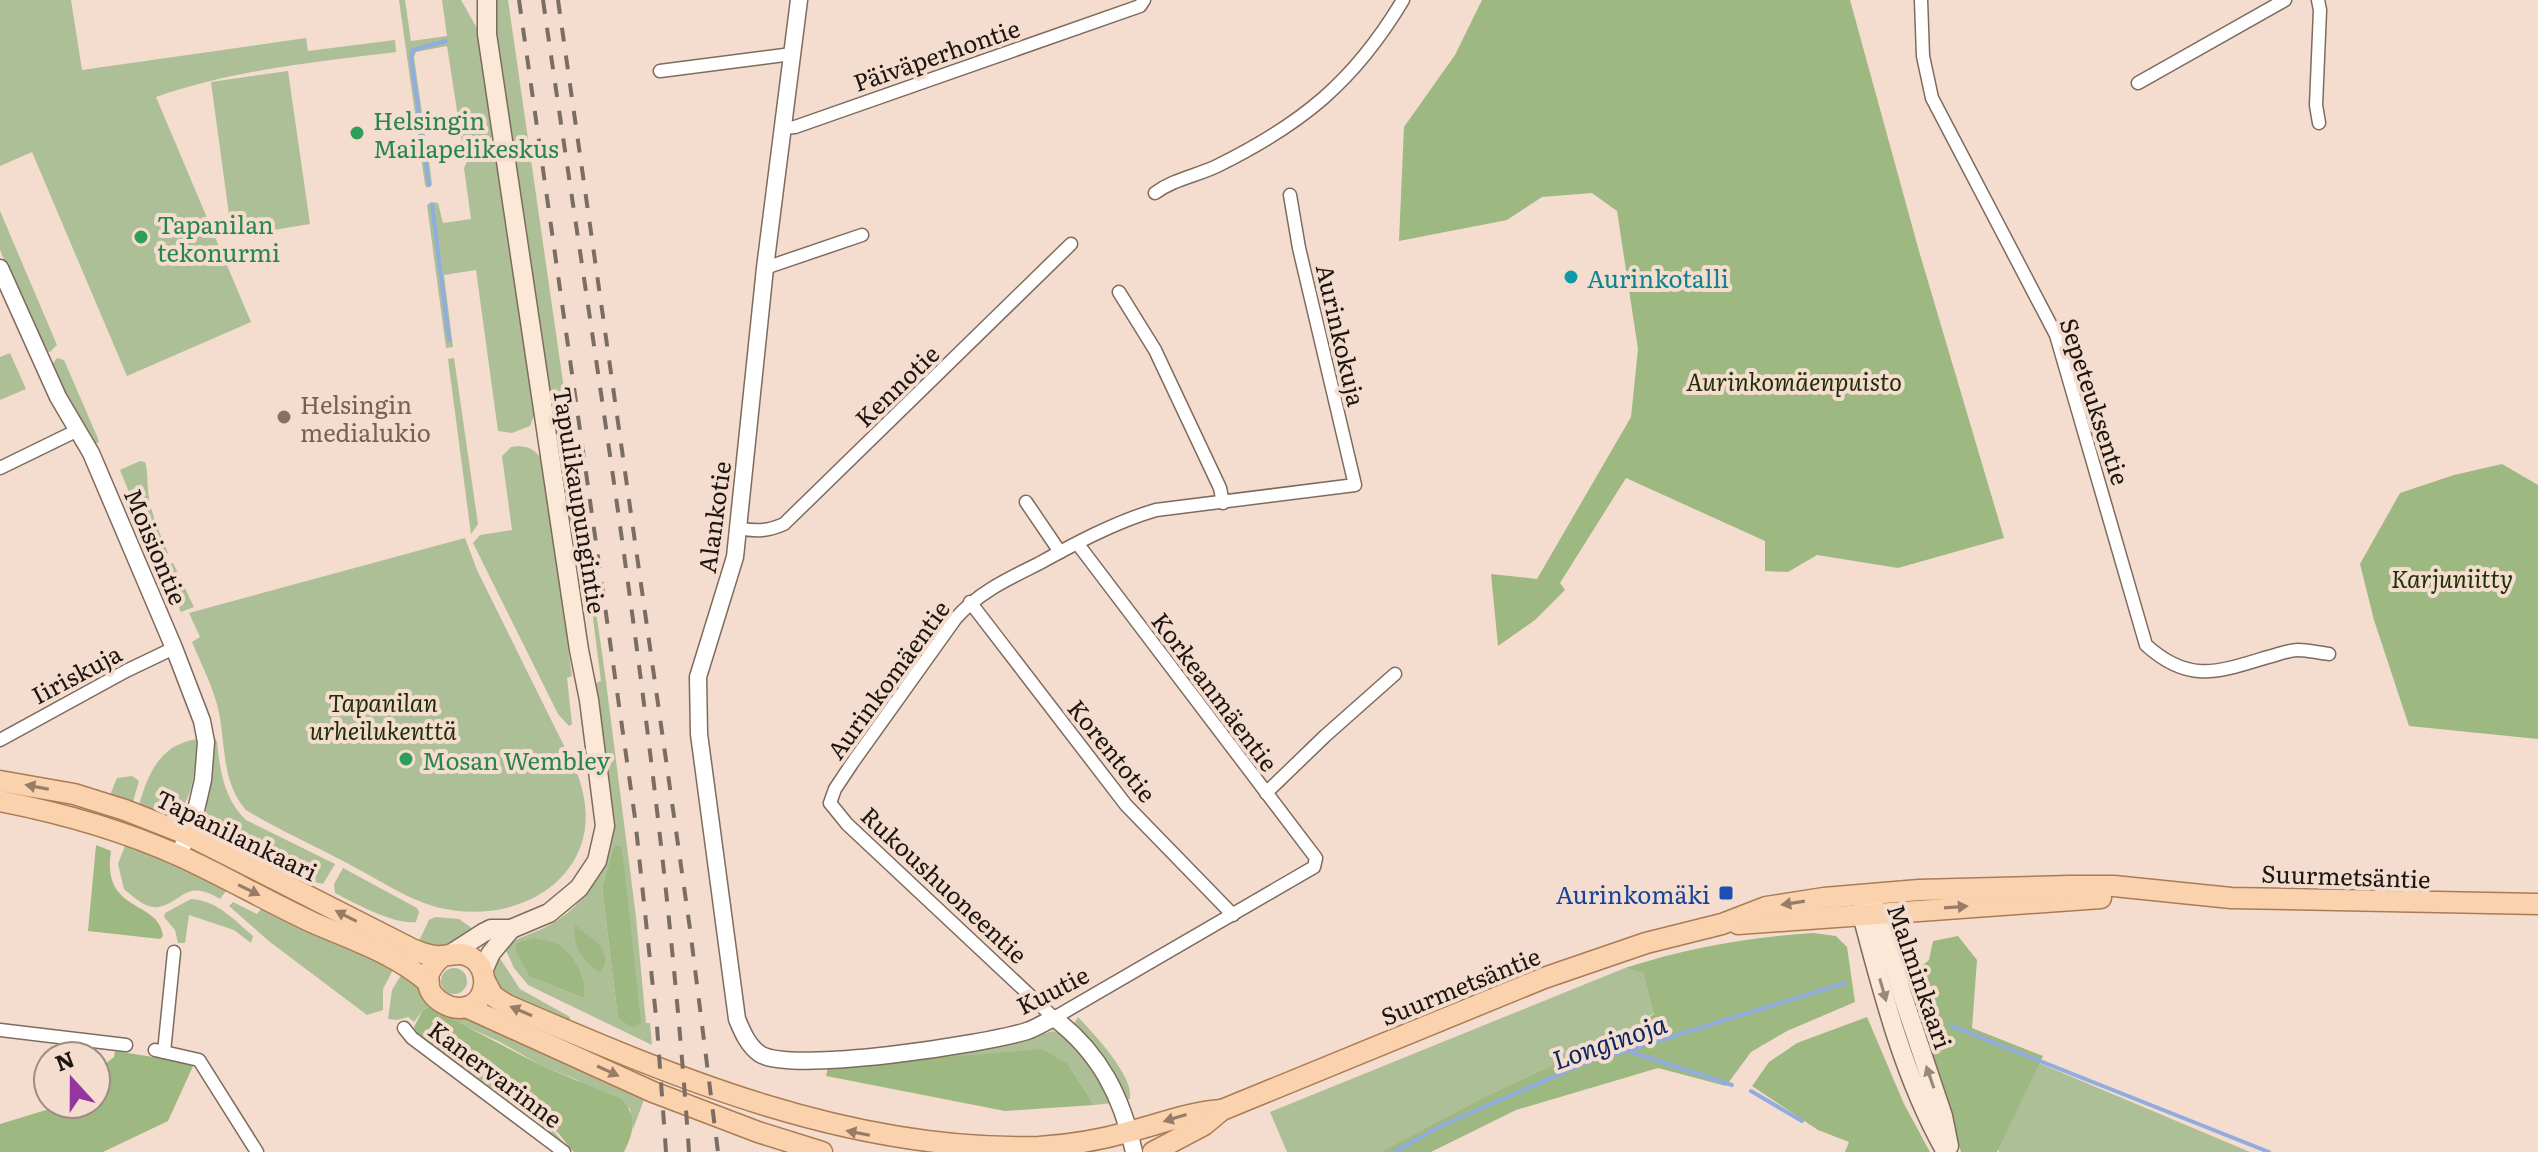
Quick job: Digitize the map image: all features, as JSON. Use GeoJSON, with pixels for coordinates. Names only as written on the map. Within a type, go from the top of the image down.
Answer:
{"type":"FeatureCollection","features":[{"type":"Feature","properties":{"kind":"main road","name":"Tapulikaupungintie"},"geometry":{"type":"LineString","coordinates":[[474,0],[487,34]]}},
{"type":"Feature","properties":{"kind":"main road","name":"Tapulikaupungintie"},"geometry":{"type":"LineString","coordinates":[[448,955],[491,929],[511,929],[549,913],[579,888],[597,861],[605,826],[589,700],[487,34],[487,0]]}},
{"type":"Feature","properties":{"kind":"main road","name":"Tapanilankaari"},"geometry":{"type":"LineString","coordinates":[[0,781],[74,794],[133,812],[186,834],[412,949],[426,954],[448,955]]}},
{"type":"Feature","properties":{"kind":"main road","name":"Tapanilankaari"},"geometry":{"type":"LineString","coordinates":[[0,801],[50,810],[179,856],[316,924],[378,949],[429,983]]}},
{"type":"Feature","properties":{"kind":"main road","name":"Suurmetsäntie"},"geometry":{"type":"LineString","coordinates":[[1153,1152],[1204,1125],[1222,1110],[1544,978],[1646,943],[1722,924],[1766,907],[1867,894],[2069,886],[2114,886],[2153,892],[2247,898],[2538,904]]}},
{"type":"Feature","properties":{"kind":"main road","name":"Suurmetsäntie"},"geometry":{"type":"LineString","coordinates":[[1722,924],[2153,892]]}},
{"type":"Feature","properties":{"kind":"main road","name":"Malminkaari"},"geometry":{"type":"LineString","coordinates":[[1867,894],[1892,1021],[1929,1122],[1948,1152]]}},
{"type":"Feature","properties":{"kind":"main road"},"geometry":{"type":"LineString","coordinates":[[466,1007],[476,1001],[483,991],[491,953],[511,929]]}},
{"type":"Feature","properties":{"kind":"main road"},"geometry":{"type":"LineString","coordinates":[[484,976],[472,957],[463,953],[448,955],[430,972],[429,983],[432,993],[447,1007],[466,1007],[653,1092],[758,1132],[822,1152]]}},
{"type":"Feature","properties":{"kind":"main road","name":"Suurmetsäntie"},"geometry":{"type":"LineString","coordinates":[[484,976],[493,996],[507,1005],[655,1068],[761,1108],[854,1133],[972,1147],[1132,1142],[1197,1111],[1222,1110]]}},
{"type":"Feature","properties":{"kind":"street","name":"Alankotie"},"geometry":{"type":"LineString","coordinates":[[781,1061],[760,1054],[745,1038],[737,1019],[699,734],[698,677],[726,593],[739,528],[765,268],[799,0]]}},
{"type":"Feature","properties":{"kind":"street","name":"Päiväperhontie"},"geometry":{"type":"LineString","coordinates":[[784,128],[795,127],[1140,6],[1144,0]]}},
{"type":"Feature","properties":{"kind":"street"},"geometry":{"type":"LineString","coordinates":[[1155,193],[1170,182],[1213,168],[1251,148],[1310,110],[1348,77],[1375,44],[1403,0]]}},
{"type":"Feature","properties":{"kind":"street","name":"Sepeteuksentie"},"geometry":{"type":"LineString","coordinates":[[1921,0],[1923,56],[1932,98],[2056,335],[2146,645],[2181,667],[2199,673],[2216,672],[2295,649],[2329,654]]}},
{"type":"Feature","properties":{"kind":"street"},"geometry":{"type":"LineString","coordinates":[[2138,83],[2285,0]]}},
{"type":"Feature","properties":{"kind":"street"},"geometry":{"type":"LineString","coordinates":[[2318,0],[2316,105],[2319,123]]}},
{"type":"Feature","properties":{"kind":"street"},"geometry":{"type":"LineString","coordinates":[[660,71],[792,54]]}},
{"type":"Feature","properties":{"kind":"street","name":"Aurinkokuja"},"geometry":{"type":"LineString","coordinates":[[1290,195],[1299,248],[1355,485]]}},
{"type":"Feature","properties":{"kind":"street"},"geometry":{"type":"LineString","coordinates":[[765,268],[862,235]]}},
{"type":"Feature","properties":{"kind":"street","name":"Kennotie"},"geometry":{"type":"LineString","coordinates":[[739,528],[753,531],[784,524],[1071,244]]}},
{"type":"Feature","properties":{"kind":"street","name":"Moisiontie"},"geometry":{"type":"LineString","coordinates":[[0,268],[46,374],[91,453],[202,721],[206,742],[203,780],[179,856]]}},
{"type":"Feature","properties":{"kind":"street"},"geometry":{"type":"LineString","coordinates":[[1119,292],[1155,350],[1220,488],[1223,503]]}},
{"type":"Feature","properties":{"kind":"street"},"geometry":{"type":"LineString","coordinates":[[0,468],[78,430]]}},
{"type":"Feature","properties":{"kind":"street","name":"Aurinkomäentie"},"geometry":{"type":"LineString","coordinates":[[830,803],[835,789],[853,762],[970,602],[1077,543],[1156,510],[1355,485]]}},
{"type":"Feature","properties":{"kind":"street"},"geometry":{"type":"LineString","coordinates":[[1026,502],[1060,552]]}},
{"type":"Feature","properties":{"kind":"street","name":"Korkeanmäentie"},"geometry":{"type":"LineString","coordinates":[[1077,543],[1316,858],[1314,867]]}},
{"type":"Feature","properties":{"kind":"street","name":"Korentotie"},"geometry":{"type":"LineString","coordinates":[[970,602],[1126,805],[1233,915]]}},
{"type":"Feature","properties":{"kind":"street","name":"Iiriskuja"},"geometry":{"type":"LineString","coordinates":[[0,740],[174,648]]}},
{"type":"Feature","properties":{"kind":"street"},"geometry":{"type":"LineString","coordinates":[[1266,793],[1395,674]]}},
{"type":"Feature","properties":{"kind":"street","name":"Rukoushuoneentie"},"geometry":{"type":"LineString","coordinates":[[830,803],[847,824],[1069,1029],[1104,1072],[1122,1106],[1132,1142]]}},
{"type":"Feature","properties":{"kind":"street","name":"Kuutie"},"geometry":{"type":"LineString","coordinates":[[781,1061],[816,1061],[994,1039],[1029,1030],[1314,867]]}},
{"type":"Feature","properties":{"kind":"street"},"geometry":{"type":"LineString","coordinates":[[174,952],[160,1051],[199,1060],[257,1152]]}},
{"type":"Feature","properties":{"kind":"street","name":"Kanervarinne"},"geometry":{"type":"LineString","coordinates":[[404,1028],[412,1038],[564,1152]]}},
{"type":"Feature","properties":{"kind":"street"},"geometry":{"type":"LineString","coordinates":[[0,1030],[126,1045]]}},
{"type":"Feature","properties":{"kind":"green space","name":"Tapanilan tekonurmi"},"geometry":{"type":"Polygon","coordinates":[[[0,0],[71,0],[82,70],[306,38],[308,51],[395,40],[396,52],[244,74],[156,97],[251,322],[127,376],[32,152],[0,166],[0,0]]]}},
{"type":"Feature","properties":{"kind":"green space"},"geometry":{"type":"Polygon","coordinates":[[[399,0],[405,0],[411,41],[447,36],[442,0],[461,0],[478,30],[495,134],[489,140],[462,143],[447,46],[416,52],[414,57],[432,185],[427,188],[425,185],[399,0]]]}},
{"type":"Feature","properties":{"kind":"green space"},"geometry":{"type":"Polygon","coordinates":[[[491,0],[508,0],[605,674],[636,917],[646,1023],[650,1023],[652,1045],[528,985],[514,968],[504,946],[544,928],[574,907],[596,878],[611,827],[612,808],[594,684],[601,681],[590,595],[584,595],[576,571],[491,0]],[[614,847],[602,888],[618,1018],[614,847]],[[575,962],[530,977],[584,998],[582,976],[575,962]]]}},
{"type":"Feature","properties":{"kind":"green space","name":"Aurinkomäenpuisto"},"geometry":{"type":"Polygon","coordinates":[[[1482,0],[1850,0],[1919,251],[2004,538],[1898,568],[1817,555],[1788,572],[1765,571],[1765,541],[1626,478],[1560,583],[1565,590],[1535,620],[1498,646],[1491,574],[1537,579],[1631,417],[1638,349],[1617,211],[1592,193],[1542,197],[1507,220],[1399,241],[1404,127],[1455,55],[1482,0]]]}},
{"type":"Feature","properties":{"kind":"green space"},"geometry":{"type":"Polygon","coordinates":[[[288,71],[310,224],[232,237],[211,82],[288,71]]]}},
{"type":"Feature","properties":{"kind":"green space"},"geometry":{"type":"Polygon","coordinates":[[[476,156],[494,158],[499,165],[535,413],[530,426],[512,433],[498,431],[476,270],[444,275],[453,347],[446,348],[427,205],[438,203],[443,223],[471,219],[464,168],[468,159],[476,156]]]}},
{"type":"Feature","properties":{"kind":"green space"},"geometry":{"type":"Polygon","coordinates":[[[0,211],[57,345],[50,352],[44,351],[0,250],[0,211]]]}},
{"type":"Feature","properties":{"kind":"green space"},"geometry":{"type":"Polygon","coordinates":[[[10,353],[26,389],[0,400],[0,357],[10,353]]]}},
{"type":"Feature","properties":{"kind":"green space"},"geometry":{"type":"Polygon","coordinates":[[[57,358],[64,360],[99,441],[94,447],[51,366],[57,358]]]}},
{"type":"Feature","properties":{"kind":"green space"},"geometry":{"type":"Polygon","coordinates":[[[454,358],[478,524],[471,534],[448,359],[454,358]]]}},
{"type":"Feature","properties":{"kind":"green space"},"geometry":{"type":"Polygon","coordinates":[[[511,447],[532,450],[542,460],[572,676],[567,678],[572,724],[569,726],[558,714],[473,543],[480,535],[512,530],[502,456],[511,447]]]}},
{"type":"Feature","properties":{"kind":"green space"},"geometry":{"type":"Polygon","coordinates":[[[140,461],[145,462],[150,505],[168,553],[160,557],[154,553],[120,470],[140,461]]]}},
{"type":"Feature","properties":{"kind":"green space","name":"Karjuniitty"},"geometry":{"type":"Polygon","coordinates":[[[2502,464],[2538,485],[2538,739],[2409,726],[2374,620],[2360,564],[2400,493],[2454,475],[2502,464]]]}},
{"type":"Feature","properties":{"kind":"green space","name":"Tapanilan urheilukenttä"},"geometry":{"type":"Polygon","coordinates":[[[465,538],[477,570],[576,770],[586,810],[580,849],[565,873],[553,885],[523,903],[470,912],[436,907],[412,898],[246,810],[231,785],[216,701],[192,642],[200,637],[189,613],[465,538]]]}},
{"type":"Feature","properties":{"kind":"green space"},"geometry":{"type":"Polygon","coordinates":[[[173,563],[194,607],[181,612],[162,570],[173,563]]]}},
{"type":"Feature","properties":{"kind":"green space"},"geometry":{"type":"Polygon","coordinates":[[[211,736],[217,742],[224,784],[239,812],[246,820],[335,864],[323,884],[311,881],[308,886],[208,836],[205,828],[211,736]]]}},
{"type":"Feature","properties":{"kind":"green space"},"geometry":{"type":"Polygon","coordinates":[[[197,739],[192,782],[185,803],[170,815],[138,808],[157,763],[173,748],[197,739]]]}},
{"type":"Feature","properties":{"kind":"green space"},"geometry":{"type":"Polygon","coordinates":[[[132,776],[139,781],[132,805],[110,795],[117,778],[132,776]]]}},
{"type":"Feature","properties":{"kind":"green space"},"geometry":{"type":"Polygon","coordinates":[[[126,843],[204,877],[226,891],[220,899],[208,893],[192,891],[158,907],[144,904],[124,889],[118,864],[126,843]]]}},
{"type":"Feature","properties":{"kind":"green space"},"geometry":{"type":"Polygon","coordinates":[[[96,845],[111,851],[110,871],[114,886],[122,896],[159,924],[163,936],[160,939],[88,931],[96,845]]]}},
{"type":"Feature","properties":{"kind":"green space"},"geometry":{"type":"Polygon","coordinates":[[[614,846],[621,846],[624,865],[641,1023],[633,1028],[618,1018],[602,888],[614,846]]]}},
{"type":"Feature","properties":{"kind":"green space"},"geometry":{"type":"Polygon","coordinates":[[[343,868],[417,908],[416,922],[387,917],[335,893],[334,884],[343,868]]]}},
{"type":"Feature","properties":{"kind":"green space"},"geometry":{"type":"Polygon","coordinates":[[[191,899],[209,903],[225,912],[253,936],[251,943],[234,930],[189,915],[185,943],[178,943],[175,930],[164,917],[165,913],[191,899]]]}},
{"type":"Feature","properties":{"kind":"green space"},"geometry":{"type":"Polygon","coordinates":[[[233,902],[257,914],[261,909],[340,939],[395,966],[383,989],[383,1010],[367,1015],[270,942],[229,906],[233,902]]]}},
{"type":"Feature","properties":{"kind":"green space"},"geometry":{"type":"Polygon","coordinates":[[[435,917],[459,919],[473,929],[446,948],[417,945],[429,920],[435,917]]]}},
{"type":"Feature","properties":{"kind":"green space"},"geometry":{"type":"Polygon","coordinates":[[[575,925],[600,945],[606,959],[602,971],[598,972],[579,952],[575,925]]]}},
{"type":"Feature","properties":{"kind":"green space"},"geometry":{"type":"Polygon","coordinates":[[[1813,933],[1836,936],[1847,947],[1855,1002],[1787,1031],[1751,1052],[1726,1086],[1658,1068],[1516,1110],[1431,1152],[1380,1152],[1654,1014],[1643,973],[1625,968],[1718,944],[1813,933]]]}},
{"type":"Feature","properties":{"kind":"green space"},"geometry":{"type":"Polygon","coordinates":[[[1958,936],[1977,960],[1972,1028],[2043,1056],[1997,1152],[1961,1152],[1905,980],[1929,960],[1933,941],[1958,936]]]}},
{"type":"Feature","properties":{"kind":"green space"},"geometry":{"type":"Polygon","coordinates":[[[534,938],[557,944],[570,956],[582,976],[584,998],[530,977],[515,949],[517,943],[534,938]]]}},
{"type":"Feature","properties":{"kind":"green space"},"geometry":{"type":"Polygon","coordinates":[[[499,957],[520,989],[570,1017],[569,1023],[497,992],[490,965],[499,957]]]}},
{"type":"Feature","properties":{"kind":"green space"},"geometry":{"type":"Polygon","coordinates":[[[454,968],[463,972],[467,981],[463,990],[454,994],[445,990],[441,981],[445,972],[454,968]]]}},
{"type":"Feature","properties":{"kind":"green space"},"geometry":{"type":"Polygon","coordinates":[[[1625,968],[1643,973],[1654,1013],[1633,1027],[1482,1098],[1380,1152],[1287,1152],[1270,1112],[1625,968]]]}},
{"type":"Feature","properties":{"kind":"green space"},"geometry":{"type":"Polygon","coordinates":[[[403,972],[429,1007],[414,1022],[408,1017],[388,1019],[392,990],[403,972]]]}},
{"type":"Feature","properties":{"kind":"green space"},"geometry":{"type":"Polygon","coordinates":[[[429,1007],[540,1065],[621,1099],[630,1112],[633,1124],[624,1152],[574,1152],[558,1133],[514,1097],[468,1065],[422,1039],[414,1027],[423,1010],[429,1007]]]}},
{"type":"Feature","properties":{"kind":"green space"},"geometry":{"type":"Polygon","coordinates":[[[439,1014],[467,1017],[589,1075],[645,1097],[633,1129],[630,1109],[439,1014]]]}},
{"type":"Feature","properties":{"kind":"green space"},"geometry":{"type":"Polygon","coordinates":[[[1078,1017],[1120,1067],[1130,1090],[1130,1099],[1125,1100],[1077,1030],[1074,1024],[1078,1017]]]}},
{"type":"Feature","properties":{"kind":"green space"},"geometry":{"type":"Polygon","coordinates":[[[1867,1017],[1904,1104],[1930,1152],[1845,1152],[1849,1142],[1818,1130],[1752,1086],[1769,1062],[1797,1043],[1867,1017]]]}},
{"type":"Feature","properties":{"kind":"green space"},"geometry":{"type":"Polygon","coordinates":[[[1053,1031],[1063,1035],[1080,1051],[1113,1103],[1094,1105],[1068,1064],[906,1058],[1012,1043],[1053,1031]]]}},
{"type":"Feature","properties":{"kind":"green space"},"geometry":{"type":"Polygon","coordinates":[[[426,1044],[460,1060],[502,1088],[540,1119],[566,1146],[426,1044]]]}},
{"type":"Feature","properties":{"kind":"green space"},"geometry":{"type":"Polygon","coordinates":[[[1042,1049],[1068,1064],[1094,1105],[1005,1111],[826,1076],[828,1068],[1042,1049]]]}},
{"type":"Feature","properties":{"kind":"green space"},"geometry":{"type":"Polygon","coordinates":[[[115,1051],[193,1066],[168,1121],[103,1152],[0,1152],[0,1124],[32,1114],[32,1120],[112,1120],[115,1051]]]}},
{"type":"Feature","properties":{"kind":"green space"},"geometry":{"type":"Polygon","coordinates":[[[2039,1063],[2250,1152],[1999,1152],[2039,1063]]]}},
{"type":"Feature","properties":{"kind":"waterway"},"geometry":{"type":"LineString","coordinates":[[429,185],[411,58],[413,50],[446,41]]}},
{"type":"Feature","properties":{"kind":"waterway"},"geometry":{"type":"LineString","coordinates":[[432,205],[449,340]]}},
{"type":"Feature","properties":{"kind":"waterway","name":"Longinoja"},"geometry":{"type":"LineString","coordinates":[[1394,1152],[1443,1125],[1583,1064],[1845,983]]}},
{"type":"Feature","properties":{"kind":"waterway","name":"Longinoja"},"geometry":{"type":"LineString","coordinates":[[1952,1026],[2269,1152]]}},
{"type":"Feature","properties":{"kind":"waterway"},"geometry":{"type":"LineString","coordinates":[[1631,1052],[1732,1085]]}},
{"type":"Feature","properties":{"kind":"waterway"},"geometry":{"type":"LineString","coordinates":[[1751,1091],[1802,1121]]}},
{"type":"Feature","properties":{"kind":"railway"},"geometry":{"type":"LineString","coordinates":[[519,0],[635,818],[657,1026],[666,1152]]}},
{"type":"Feature","properties":{"kind":"railway"},"geometry":{"type":"LineString","coordinates":[[543,0],[646,719],[678,1007],[689,1152]]}},
{"type":"Feature","properties":{"kind":"railway"},"geometry":{"type":"LineString","coordinates":[[558,0],[690,929],[718,1152]]}},
{"type":"Feature","properties":{"kind":"place","name":"Helsingin Mailapelikeskus"},"geometry":{"type":"Point","coordinates":[357,133]}},
{"type":"Feature","properties":{"kind":"place","name":"Tapanilan tekonurmi"},"geometry":{"type":"Point","coordinates":[141,237]}},
{"type":"Feature","properties":{"kind":"place","name":"Aurinkotalli"},"geometry":{"type":"Point","coordinates":[1571,277]}},
{"type":"Feature","properties":{"kind":"place","name":"Helsingin medialukio"},"geometry":{"type":"Point","coordinates":[284,417]}},
{"type":"Feature","properties":{"kind":"place","name":"Mosan Wembley"},"geometry":{"type":"Point","coordinates":[406,759]}},
{"type":"Feature","properties":{"kind":"place","name":"Aurinkomäki"},"geometry":{"type":"Point","coordinates":[1726,893]}}]}
